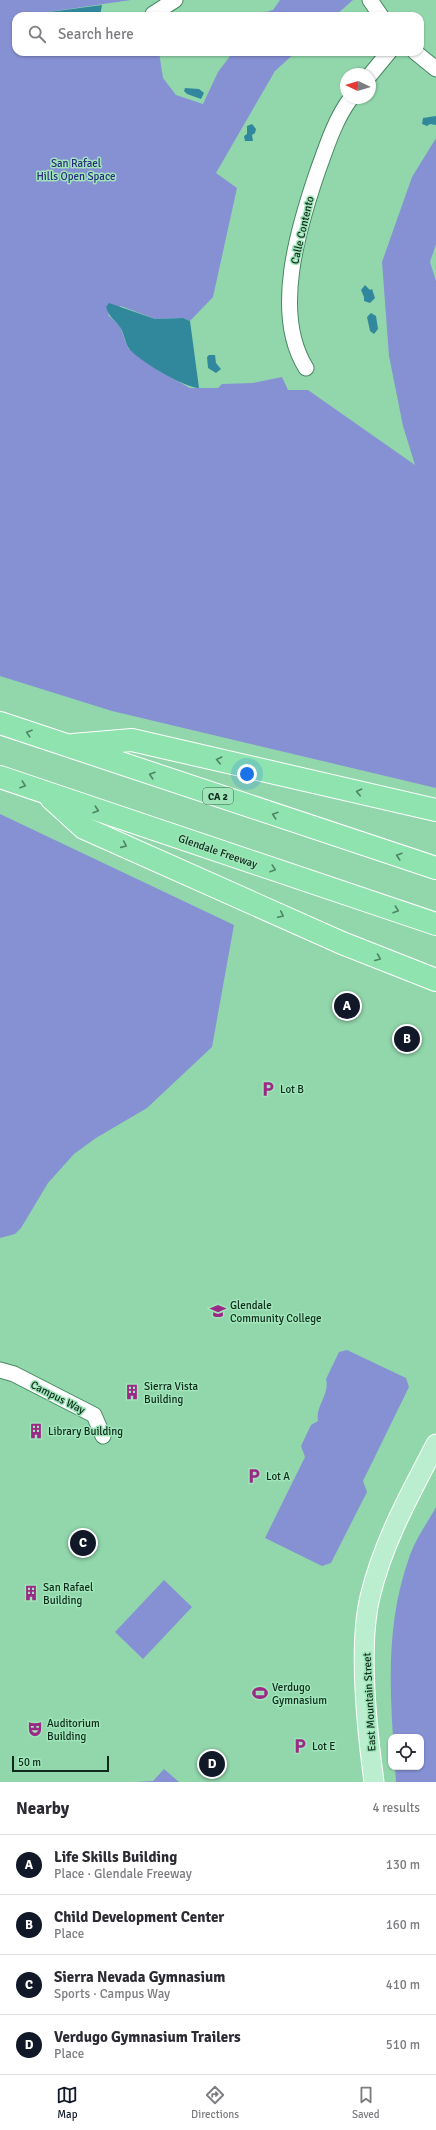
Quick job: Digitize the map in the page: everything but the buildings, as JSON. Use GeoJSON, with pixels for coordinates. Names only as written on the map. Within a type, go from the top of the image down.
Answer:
{"type":"FeatureCollection","features":[{"type":"Feature","properties":{"kind":"highway","name":"CA 2"},"geometry":{"type":"LineString","coordinates":[[0,723],[436,868]]}},
{"type":"Feature","properties":{"kind":"highway"},"geometry":{"type":"LineString","coordinates":[[66,746],[132,740],[436,810]]}},
{"type":"Feature","properties":{"kind":"highway","name":"Glendale Freeway"},"geometry":{"type":"LineString","coordinates":[[0,777],[436,924]]}},
{"type":"Feature","properties":{"kind":"highway"},"geometry":{"type":"LineString","coordinates":[[46,793],[84,828],[342,943],[436,980]]}},
{"type":"Feature","properties":{"kind":"main road","name":"East Mountain Street"},"geometry":{"type":"LineString","coordinates":[[374,1782],[365,1676],[366,1626],[370,1598],[393,1526],[436,1444]]}},
{"type":"Feature","properties":{"kind":"street"},"geometry":{"type":"LineString","coordinates":[[156,12],[175,0]]}},
{"type":"Feature","properties":{"kind":"street"},"geometry":{"type":"LineString","coordinates":[[370,0],[378,12]]}},
{"type":"Feature","properties":{"kind":"street"},"geometry":{"type":"LineString","coordinates":[[376,68],[386,56]]}},
{"type":"Feature","properties":{"kind":"street"},"geometry":{"type":"LineString","coordinates":[[420,56],[436,69]]}},
{"type":"Feature","properties":{"kind":"street","name":"Calle Contento"},"geometry":{"type":"LineString","coordinates":[[306,368],[298,355],[291,318],[291,281],[295,248],[312,189],[328,142],[348,104]]}},
{"type":"Feature","properties":{"kind":"street","name":"Campus Way"},"geometry":{"type":"LineString","coordinates":[[0,1370],[14,1374],[94,1415],[103,1436]]}},
{"type":"Feature","properties":{"kind":"green space","name":"San Rafael Hills Open Space"},"geometry":{"type":"Polygon","coordinates":[[[0,0],[131,0],[49,12],[12,12],[12,56],[160,56],[163,78],[176,95],[203,104],[218,72],[230,56],[292,56],[275,71],[216,173],[237,188],[213,297],[190,321],[183,318],[155,319],[121,306],[108,315],[120,326],[128,348],[158,370],[190,388],[218,388],[222,384],[253,383],[282,377],[288,390],[308,390],[415,465],[403,426],[389,356],[382,262],[412,177],[436,138],[436,244],[430,262],[436,281],[436,788],[112,711],[0,676],[0,0]]]}},
{"type":"Feature","properties":{"kind":"green space"},"geometry":{"type":"Polygon","coordinates":[[[280,0],[353,0],[340,12],[266,12],[273,10],[280,0]]]}},
{"type":"Feature","properties":{"kind":"green space"},"geometry":{"type":"Polygon","coordinates":[[[0,814],[234,925],[212,1047],[147,1108],[96,1138],[74,1154],[48,1183],[21,1228],[15,1234],[0,1238],[0,814]]]}},
{"type":"Feature","properties":{"kind":"green space"},"geometry":{"type":"Polygon","coordinates":[[[347,1350],[406,1378],[409,1387],[363,1481],[367,1492],[331,1563],[322,1566],[265,1538],[305,1457],[301,1446],[311,1425],[318,1421],[319,1410],[327,1385],[326,1379],[339,1352],[347,1350]]]}},
{"type":"Feature","properties":{"kind":"green space"},"geometry":{"type":"Polygon","coordinates":[[[436,1507],[436,1782],[396,1782],[395,1770],[424,1770],[424,1734],[393,1734],[391,1691],[392,1645],[398,1600],[410,1555],[436,1507]]]}},
{"type":"Feature","properties":{"kind":"green space"},"geometry":{"type":"Polygon","coordinates":[[[164,1580],[192,1607],[143,1659],[115,1632],[164,1580]]]}},
{"type":"Feature","properties":{"kind":"green space"},"geometry":{"type":"Polygon","coordinates":[[[164,1769],[179,1782],[135,1782],[153,1781],[164,1769]]]}},
{"type":"Feature","properties":{"kind":"shaded area"},"geometry":{"type":"Polygon","coordinates":[[[102,5],[101,12],[50,12],[102,5]]]}},
{"type":"Feature","properties":{"kind":"shaded area"},"geometry":{"type":"Polygon","coordinates":[[[185,88],[199,89],[204,93],[201,99],[187,94],[184,91],[185,88]]]}},
{"type":"Feature","properties":{"kind":"shaded area"},"geometry":{"type":"Polygon","coordinates":[[[436,116],[436,125],[430,124],[427,126],[422,124],[423,118],[436,116]]]}},
{"type":"Feature","properties":{"kind":"shaded area"},"geometry":{"type":"Polygon","coordinates":[[[252,124],[256,129],[255,133],[252,135],[253,141],[245,141],[244,136],[247,134],[247,126],[252,124]]]}},
{"type":"Feature","properties":{"kind":"shaded area"},"geometry":{"type":"Polygon","coordinates":[[[365,285],[370,290],[372,289],[375,298],[370,303],[364,301],[361,290],[365,285]]]}},
{"type":"Feature","properties":{"kind":"shaded area"},"geometry":{"type":"Polygon","coordinates":[[[109,303],[155,319],[183,318],[190,321],[199,388],[192,387],[172,378],[132,352],[128,347],[123,332],[107,310],[106,307],[109,303]]]}},
{"type":"Feature","properties":{"kind":"shaded area"},"geometry":{"type":"Polygon","coordinates":[[[371,313],[376,316],[378,329],[374,334],[370,331],[367,317],[371,313]]]}},
{"type":"Feature","properties":{"kind":"shaded area"},"geometry":{"type":"Polygon","coordinates":[[[209,355],[215,355],[216,363],[221,369],[216,373],[208,368],[207,357],[209,355]]]}},
{"type":"Feature","properties":{"kind":"place","name":"Life Skills Building"},"geometry":{"type":"Point","coordinates":[347,1006]}},
{"type":"Feature","properties":{"kind":"place","name":"Child Development Center"},"geometry":{"type":"Point","coordinates":[407,1039]}},
{"type":"Feature","properties":{"kind":"place","name":"Lot B"},"geometry":{"type":"Point","coordinates":[268,1089]}},
{"type":"Feature","properties":{"kind":"place","name":"Glendale Community College"},"geometry":{"type":"Point","coordinates":[218,1311]}},
{"type":"Feature","properties":{"kind":"place","name":"Sierra Vista Building"},"geometry":{"type":"Point","coordinates":[132,1392]}},
{"type":"Feature","properties":{"kind":"place","name":"Library Building"},"geometry":{"type":"Point","coordinates":[36,1431]}},
{"type":"Feature","properties":{"kind":"place","name":"Lot A"},"geometry":{"type":"Point","coordinates":[254,1476]}},
{"type":"Feature","properties":{"kind":"place","name":"Sierra Nevada Gymnasium"},"geometry":{"type":"Point","coordinates":[83,1543]}},
{"type":"Feature","properties":{"kind":"place","name":"San Rafael Building"},"geometry":{"type":"Point","coordinates":[31,1593]}},
{"type":"Feature","properties":{"kind":"place","name":"Verdugo Gymnasium"},"geometry":{"type":"Point","coordinates":[260,1693]}},
{"type":"Feature","properties":{"kind":"place","name":"Auditorium Building"},"geometry":{"type":"Point","coordinates":[35,1729]}},
{"type":"Feature","properties":{"kind":"place","name":"Lot E"},"geometry":{"type":"Point","coordinates":[300,1746]}},
{"type":"Feature","properties":{"kind":"place","name":"Verdugo Gymnasium Trailers"},"geometry":{"type":"Point","coordinates":[212,1764]}}]}
